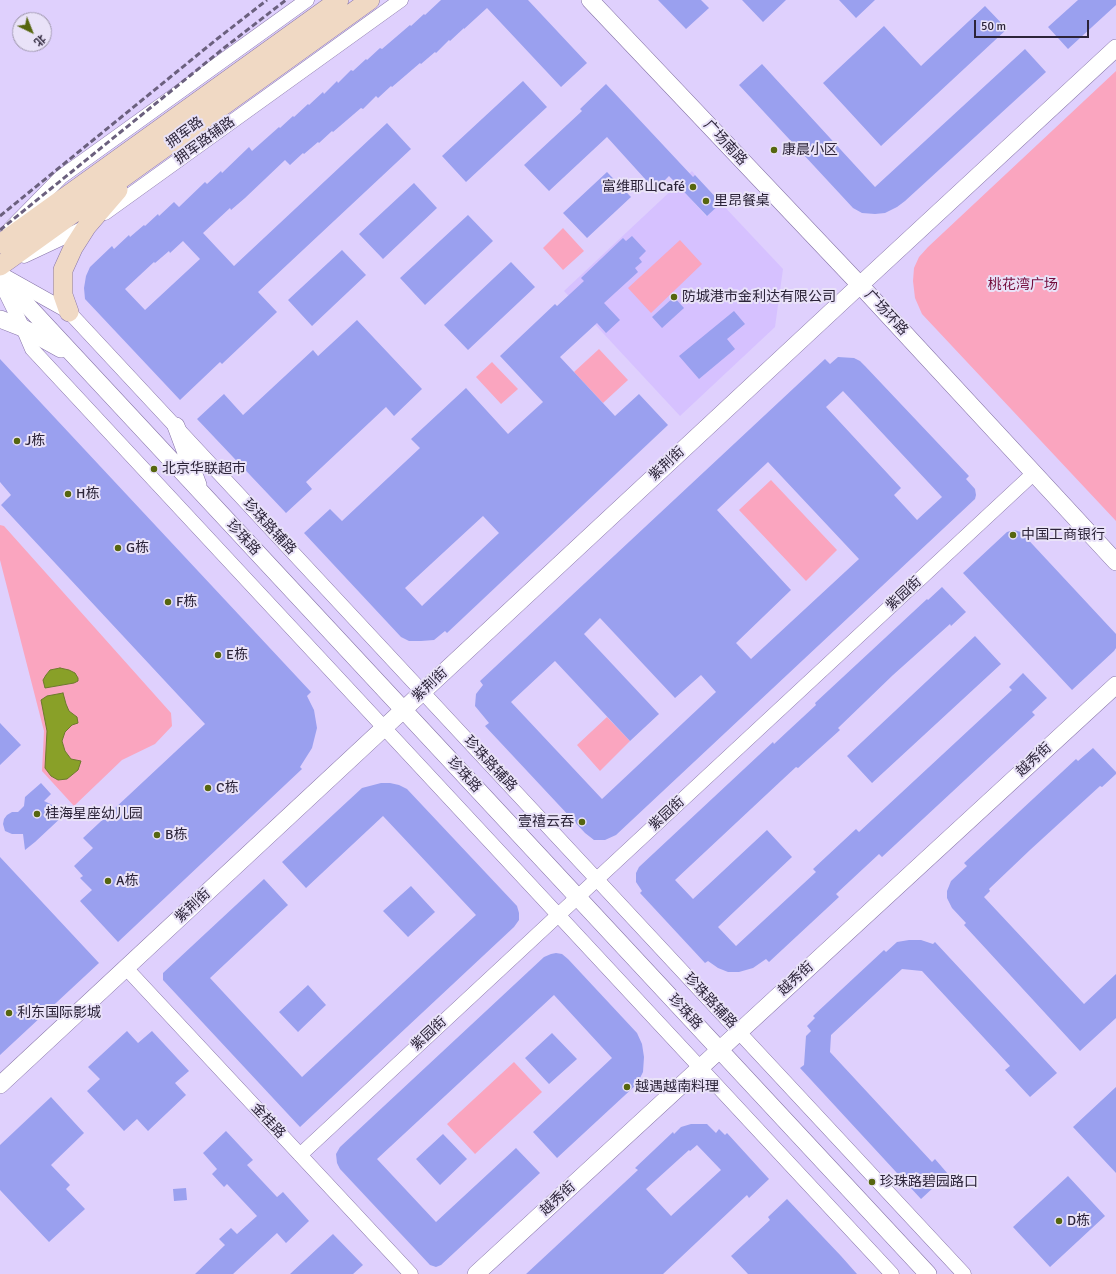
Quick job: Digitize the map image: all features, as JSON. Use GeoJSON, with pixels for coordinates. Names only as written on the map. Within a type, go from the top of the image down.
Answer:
{"type":"FeatureCollection","features":[{"type":"Feature","properties":{"kind":"main road","name":"拥军路"},"geometry":{"type":"LineString","coordinates":[[0,244],[339,0]]}},
{"type":"Feature","properties":{"kind":"main road","name":"拥军路"},"geometry":{"type":"LineString","coordinates":[[0,267],[370,0]]}},
{"type":"Feature","properties":{"kind":"main road"},"geometry":{"type":"LineString","coordinates":[[69,312],[63,295],[63,270],[73,248],[87,226],[136,169]]}},
{"type":"Feature","properties":{"kind":"street"},"geometry":{"type":"LineString","coordinates":[[0,239],[61,177],[307,0]]}},
{"type":"Feature","properties":{"kind":"street","name":"拥军路辅路"},"geometry":{"type":"LineString","coordinates":[[0,267],[87,226],[401,0]]}},
{"type":"Feature","properties":{"kind":"street","name":"广场南路"},"geometry":{"type":"LineString","coordinates":[[590,0],[860,285]]}},
{"type":"Feature","properties":{"kind":"street","name":"广场环路"},"geometry":{"type":"LineString","coordinates":[[1116,48],[860,285],[1116,562]]}},
{"type":"Feature","properties":{"kind":"street","name":"珍珠路辅路"},"geometry":{"type":"LineString","coordinates":[[0,275],[69,312],[964,1274]]}},
{"type":"Feature","properties":{"kind":"street","name":"珍珠路"},"geometry":{"type":"LineString","coordinates":[[0,275],[928,1274]]}},
{"type":"Feature","properties":{"kind":"street"},"geometry":{"type":"LineString","coordinates":[[0,281],[32,349],[892,1274]]}},
{"type":"Feature","properties":{"kind":"street","name":"紫荆街"},"geometry":{"type":"LineString","coordinates":[[0,1085],[860,285]]}},
{"type":"Feature","properties":{"kind":"street"},"geometry":{"type":"LineString","coordinates":[[0,319],[23,328],[75,357]]}},
{"type":"Feature","properties":{"kind":"street"},"geometry":{"type":"LineString","coordinates":[[176,426],[201,493]]}},
{"type":"Feature","properties":{"kind":"street","name":"紫园街"},"geometry":{"type":"LineString","coordinates":[[300,1155],[1034,473]]}},
{"type":"Feature","properties":{"kind":"street","name":"越秀街"},"geometry":{"type":"LineString","coordinates":[[476,1274],[1116,685]]}},
{"type":"Feature","properties":{"kind":"street","name":"金桂路"},"geometry":{"type":"LineString","coordinates":[[126,968],[411,1274]]}},
{"type":"Feature","properties":{"kind":"shaded area","name":"防城港市金利达有限公司"},"geometry":{"type":"Polygon","coordinates":[[[692,171],[695,175],[681,188],[706,216],[721,203],[783,269],[775,327],[680,416],[564,291],[692,171]]]}},
{"type":"Feature","properties":{"kind":"shaded area"},"geometry":{"type":"Polygon","coordinates":[[[60,668],[75,673],[78,681],[45,688],[43,680],[46,675],[50,670],[60,668]]]}},
{"type":"Feature","properties":{"kind":"shaded area"},"geometry":{"type":"Polygon","coordinates":[[[63,693],[69,711],[77,717],[78,723],[72,725],[65,732],[62,741],[65,751],[71,759],[81,761],[78,770],[67,779],[58,780],[51,776],[45,768],[47,731],[41,700],[47,696],[63,693]]]}},
{"type":"Feature","properties":{"kind":"green space","name":"桃花湾广场"},"geometry":{"type":"Polygon","coordinates":[[[1116,71],[1116,521],[922,314],[915,298],[913,281],[914,268],[919,257],[928,247],[1116,71]]]}},
{"type":"Feature","properties":{"kind":"green space"},"geometry":{"type":"Polygon","coordinates":[[[563,228],[584,251],[563,270],[543,248],[563,228]]]}},
{"type":"Feature","properties":{"kind":"green space"},"geometry":{"type":"Polygon","coordinates":[[[680,240],[702,264],[651,313],[628,288],[680,240]]]}},
{"type":"Feature","properties":{"kind":"green space"},"geometry":{"type":"Polygon","coordinates":[[[599,349],[628,380],[603,403],[574,372],[599,349]]]}},
{"type":"Feature","properties":{"kind":"green space"},"geometry":{"type":"Polygon","coordinates":[[[492,362],[518,389],[501,404],[476,377],[492,362]]]}},
{"type":"Feature","properties":{"kind":"green space"},"geometry":{"type":"Polygon","coordinates":[[[771,480],[837,550],[806,581],[739,510],[771,480]]]}},
{"type":"Feature","properties":{"kind":"green space"},"geometry":{"type":"Polygon","coordinates":[[[0,525],[4,526],[171,713],[172,726],[155,744],[122,760],[74,806],[42,771],[44,731],[0,560],[0,525]]]}},
{"type":"Feature","properties":{"kind":"green space"},"geometry":{"type":"Polygon","coordinates":[[[607,717],[630,741],[600,771],[577,745],[607,717]]]}},
{"type":"Feature","properties":{"kind":"green space"},"geometry":{"type":"Polygon","coordinates":[[[514,1062],[542,1092],[475,1154],[447,1124],[514,1062]]]}},
{"type":"Feature","properties":{"kind":"building"},"geometry":{"type":"Polygon","coordinates":[[[441,0],[528,0],[587,63],[561,87],[487,8],[436,53],[435,52],[421,64],[420,63],[378,98],[376,96],[363,109],[361,108],[319,143],[318,142],[304,154],[303,153],[290,165],[285,160],[245,198],[231,210],[230,208],[203,233],[234,266],[387,123],[411,149],[258,292],[277,312],[222,364],[220,362],[180,400],[85,299],[84,288],[86,276],[90,267],[112,246],[114,249],[129,235],[130,237],[158,214],[159,216],[174,202],[179,207],[205,182],[207,184],[221,171],[222,173],[249,147],[252,151],[279,127],[280,128],[293,116],[294,117],[323,92],[324,94],[351,70],[353,71],[380,48],[382,49],[410,25],[411,26],[424,14],[425,15],[441,0]],[[183,241],[170,253],[169,251],[155,263],[154,262],[125,289],[145,310],[200,259],[183,241]]]}},
{"type":"Feature","properties":{"kind":"building"},"geometry":{"type":"Polygon","coordinates":[[[658,0],[701,0],[709,8],[686,29],[658,0]]]}},
{"type":"Feature","properties":{"kind":"building"},"geometry":{"type":"Polygon","coordinates":[[[742,0],[786,0],[763,22],[742,0]]]}},
{"type":"Feature","properties":{"kind":"building"},"geometry":{"type":"Polygon","coordinates":[[[839,0],[875,0],[856,18],[839,0]]]}},
{"type":"Feature","properties":{"kind":"building"},"geometry":{"type":"Polygon","coordinates":[[[1078,0],[1116,0],[1116,5],[1068,49],[1048,27],[1078,0]]]}},
{"type":"Feature","properties":{"kind":"building"},"geometry":{"type":"Polygon","coordinates":[[[985,6],[1007,29],[881,146],[823,83],[884,26],[921,66],[985,6]]]}},
{"type":"Feature","properties":{"kind":"building"},"geometry":{"type":"Polygon","coordinates":[[[1025,49],[1046,72],[905,201],[885,213],[862,213],[853,208],[739,85],[762,64],[875,187],[1025,49]]]}},
{"type":"Feature","properties":{"kind":"building"},"geometry":{"type":"Polygon","coordinates":[[[523,81],[547,107],[466,182],[442,156],[523,81]]]}},
{"type":"Feature","properties":{"kind":"building"},"geometry":{"type":"Polygon","coordinates":[[[606,84],[693,177],[695,175],[721,203],[707,216],[669,176],[655,190],[607,137],[549,191],[524,165],[582,111],[580,109],[606,84]]]}},
{"type":"Feature","properties":{"kind":"building"},"geometry":{"type":"Polygon","coordinates":[[[607,172],[631,197],[587,238],[563,213],[607,172]]]}},
{"type":"Feature","properties":{"kind":"building"},"geometry":{"type":"Polygon","coordinates":[[[414,183],[437,208],[383,259],[359,234],[414,183]]]}},
{"type":"Feature","properties":{"kind":"building"},"geometry":{"type":"Polygon","coordinates":[[[468,215],[493,241],[425,305],[400,278],[468,215]]]}},
{"type":"Feature","properties":{"kind":"building"},"geometry":{"type":"Polygon","coordinates":[[[632,236],[646,251],[639,258],[642,262],[635,268],[638,272],[604,303],[620,320],[606,333],[597,323],[560,357],[615,416],[639,394],[668,425],[447,633],[445,631],[434,640],[409,641],[401,637],[304,533],[330,509],[342,521],[420,448],[411,439],[466,388],[508,434],[543,402],[500,356],[555,304],[557,306],[584,281],[581,278],[623,238],[626,241],[632,236]],[[483,516],[405,588],[422,606],[499,533],[483,516]]]}},
{"type":"Feature","properties":{"kind":"building"},"geometry":{"type":"Polygon","coordinates":[[[342,250],[366,275],[312,326],[288,300],[342,250]]]}},
{"type":"Feature","properties":{"kind":"building"},"geometry":{"type":"Polygon","coordinates":[[[511,262],[535,287],[468,350],[444,325],[511,262]]]}},
{"type":"Feature","properties":{"kind":"building"},"geometry":{"type":"Polygon","coordinates":[[[674,297],[684,308],[662,328],[652,317],[674,297]]]}},
{"type":"Feature","properties":{"kind":"building"},"geometry":{"type":"Polygon","coordinates":[[[734,311],[745,324],[727,339],[735,349],[699,379],[679,356],[734,311]]]}},
{"type":"Feature","properties":{"kind":"building"},"geometry":{"type":"Polygon","coordinates":[[[357,320],[422,389],[394,416],[386,407],[306,482],[312,489],[286,513],[197,419],[224,394],[243,415],[313,350],[318,356],[357,320]]]}},
{"type":"Feature","properties":{"kind":"building"},"geometry":{"type":"Polygon","coordinates":[[[838,357],[854,358],[860,361],[969,476],[966,479],[975,489],[975,499],[616,835],[605,840],[594,840],[585,833],[485,726],[489,723],[475,706],[476,694],[483,685],[480,681],[825,359],[830,364],[838,357]],[[843,391],[826,407],[901,488],[894,495],[917,520],[942,497],[843,391]],[[768,462],[717,510],[791,590],[736,643],[751,659],[859,559],[768,462]],[[600,618],[584,634],[659,714],[630,741],[555,661],[511,702],[602,799],[716,692],[701,675],[675,698],[600,618]]]}},
{"type":"Feature","properties":{"kind":"building"},"geometry":{"type":"Polygon","coordinates":[[[0,359],[311,692],[307,696],[314,710],[317,728],[312,748],[300,767],[302,769],[118,942],[80,901],[92,890],[80,878],[83,876],[74,866],[93,848],[83,838],[205,724],[1,505],[11,495],[0,482],[0,359]]]}},
{"type":"Feature","properties":{"kind":"building"},"geometry":{"type":"Polygon","coordinates":[[[1014,530],[1021,532],[1116,634],[1116,648],[1114,651],[1072,690],[963,573],[1007,532],[1014,530]]]}},
{"type":"Feature","properties":{"kind":"building"},"geometry":{"type":"Polygon","coordinates":[[[942,587],[966,612],[951,626],[950,624],[893,675],[838,728],[840,730],[798,768],[796,767],[675,880],[693,899],[767,830],[792,857],[718,927],[736,946],[816,872],[813,869],[856,829],[859,832],[1012,690],[1009,687],[1023,673],[1047,698],[1032,712],[1035,715],[882,857],[879,854],[836,894],[839,897],[769,962],[766,959],[753,968],[739,972],[728,972],[718,968],[708,961],[705,963],[640,893],[642,891],[636,882],[636,873],[639,867],[773,742],[774,744],[816,705],[815,703],[927,599],[928,600],[942,587]]]}},
{"type":"Feature","properties":{"kind":"building"},"geometry":{"type":"Polygon","coordinates":[[[975,636],[1001,664],[872,783],[847,756],[975,636]]]}},
{"type":"Feature","properties":{"kind":"building"},"geometry":{"type":"Polygon","coordinates":[[[0,723],[21,745],[0,765],[0,723]]]}},
{"type":"Feature","properties":{"kind":"building"},"geometry":{"type":"Polygon","coordinates":[[[1093,748],[1116,772],[1116,774],[1102,787],[1100,786],[1030,850],[989,889],[990,891],[984,897],[1084,1004],[1116,974],[1116,1018],[1080,1051],[964,925],[966,923],[952,908],[947,898],[947,891],[951,881],[967,866],[964,863],[1076,759],[1078,761],[1093,748]]]}},
{"type":"Feature","properties":{"kind":"building","name":"桂海星座幼儿园"},"geometry":{"type":"Polygon","coordinates":[[[41,783],[51,794],[44,801],[59,808],[65,814],[25,850],[23,834],[12,834],[5,831],[3,824],[4,819],[12,812],[18,812],[24,806],[25,797],[41,783]]]}},
{"type":"Feature","properties":{"kind":"building"},"geometry":{"type":"Polygon","coordinates":[[[381,783],[399,785],[407,789],[517,906],[519,920],[514,927],[300,1127],[163,980],[163,973],[264,879],[288,905],[210,978],[302,1077],[476,915],[383,816],[306,888],[282,862],[362,788],[381,783]]]}},
{"type":"Feature","properties":{"kind":"building"},"geometry":{"type":"Polygon","coordinates":[[[0,857],[99,963],[0,1055],[0,857]]]}},
{"type":"Feature","properties":{"kind":"building"},"geometry":{"type":"Polygon","coordinates":[[[411,886],[435,912],[408,937],[383,911],[411,886]]]}},
{"type":"Feature","properties":{"kind":"building"},"geometry":{"type":"Polygon","coordinates":[[[921,940],[933,944],[935,942],[1057,1073],[1030,1097],[1005,1070],[1010,1066],[922,971],[902,969],[831,1035],[830,1052],[932,1162],[935,1159],[948,1174],[921,1199],[800,1068],[804,1065],[806,1036],[811,1031],[807,1026],[815,1018],[813,1016],[884,950],[886,952],[897,942],[921,940]]]}},
{"type":"Feature","properties":{"kind":"building"},"geometry":{"type":"Polygon","coordinates":[[[556,953],[562,954],[568,959],[637,1033],[642,1044],[644,1057],[643,1072],[637,1084],[557,1158],[533,1132],[612,1058],[554,995],[377,1159],[436,1222],[516,1148],[540,1173],[441,1265],[436,1267],[430,1265],[340,1169],[337,1163],[336,1154],[340,1147],[544,957],[556,953]]]}},
{"type":"Feature","properties":{"kind":"building"},"geometry":{"type":"Polygon","coordinates":[[[308,985],[326,1005],[298,1032],[279,1012],[308,985]]]}},
{"type":"Feature","properties":{"kind":"building"},"geometry":{"type":"Polygon","coordinates":[[[127,1031],[138,1043],[152,1031],[189,1071],[175,1083],[186,1095],[148,1131],[137,1119],[124,1131],[87,1091],[100,1079],[88,1067],[127,1031]]]}},
{"type":"Feature","properties":{"kind":"building"},"geometry":{"type":"Polygon","coordinates":[[[552,1033],[577,1059],[549,1084],[525,1058],[552,1033]]]}},
{"type":"Feature","properties":{"kind":"building"},"geometry":{"type":"Polygon","coordinates":[[[1116,1087],[1116,1173],[1073,1127],[1116,1087]]]}},
{"type":"Feature","properties":{"kind":"building"},"geometry":{"type":"Polygon","coordinates":[[[51,1097],[84,1133],[51,1165],[70,1185],[66,1189],[85,1209],[49,1242],[0,1190],[0,1145],[51,1097]]]}},
{"type":"Feature","properties":{"kind":"building"},"geometry":{"type":"Polygon","coordinates":[[[691,1124],[707,1124],[716,1133],[719,1129],[725,1135],[727,1133],[769,1179],[749,1198],[747,1195],[663,1274],[526,1274],[638,1170],[635,1168],[673,1132],[674,1134],[681,1127],[691,1124]],[[697,1145],[690,1151],[689,1150],[646,1189],[671,1216],[721,1170],[697,1145]]]}},
{"type":"Feature","properties":{"kind":"building"},"geometry":{"type":"Polygon","coordinates":[[[226,1131],[253,1160],[247,1165],[277,1197],[283,1192],[309,1221],[286,1243],[277,1233],[233,1274],[195,1274],[225,1245],[219,1239],[231,1228],[237,1234],[257,1216],[227,1184],[224,1187],[212,1174],[217,1169],[203,1153],[226,1131]]]}},
{"type":"Feature","properties":{"kind":"building"},"geometry":{"type":"Polygon","coordinates":[[[443,1134],[467,1159],[440,1185],[416,1159],[443,1134]]]}},
{"type":"Feature","properties":{"kind":"building","name":"D栋"},"geometry":{"type":"Polygon","coordinates":[[[1068,1176],[1105,1216],[1050,1267],[1013,1227],[1068,1176]]]}},
{"type":"Feature","properties":{"kind":"building"},"geometry":{"type":"Polygon","coordinates":[[[186,1188],[187,1200],[174,1201],[173,1189],[186,1188]]]}},
{"type":"Feature","properties":{"kind":"building"},"geometry":{"type":"Polygon","coordinates":[[[787,1199],[857,1274],[748,1274],[731,1256],[770,1220],[768,1217],[787,1199]]]}},
{"type":"Feature","properties":{"kind":"building"},"geometry":{"type":"Polygon","coordinates":[[[333,1234],[363,1265],[353,1274],[290,1274],[333,1234]]]}},
{"type":"Feature","properties":{"kind":"railway"},"geometry":{"type":"LineString","coordinates":[[0,216],[267,0]]}},
{"type":"Feature","properties":{"kind":"railway"},"geometry":{"type":"LineString","coordinates":[[0,230],[224,48],[286,0]]}},
{"type":"Feature","properties":{"kind":"place","name":"康晨小区"},"geometry":{"type":"Point","coordinates":[774,150]}},
{"type":"Feature","properties":{"kind":"place","name":"富维耶山Café"},"geometry":{"type":"Point","coordinates":[693,187]}},
{"type":"Feature","properties":{"kind":"place","name":"里昂餐桌"},"geometry":{"type":"Point","coordinates":[706,201]}},
{"type":"Feature","properties":{"kind":"place","name":"防城港市金利达有限公司"},"geometry":{"type":"Point","coordinates":[674,297]}},
{"type":"Feature","properties":{"kind":"place","name":"J栋"},"geometry":{"type":"Point","coordinates":[17,441]}},
{"type":"Feature","properties":{"kind":"place","name":"北京华联超巿"},"geometry":{"type":"Point","coordinates":[154,469]}},
{"type":"Feature","properties":{"kind":"place","name":"H栋"},"geometry":{"type":"Point","coordinates":[68,494]}},
{"type":"Feature","properties":{"kind":"place","name":"中国工商银行"},"geometry":{"type":"Point","coordinates":[1013,535]}},
{"type":"Feature","properties":{"kind":"place","name":"G栋"},"geometry":{"type":"Point","coordinates":[118,548]}},
{"type":"Feature","properties":{"kind":"place","name":"F栋"},"geometry":{"type":"Point","coordinates":[168,602]}},
{"type":"Feature","properties":{"kind":"place","name":"E栋"},"geometry":{"type":"Point","coordinates":[218,655]}},
{"type":"Feature","properties":{"kind":"place","name":"C栋"},"geometry":{"type":"Point","coordinates":[208,788]}},
{"type":"Feature","properties":{"kind":"place","name":"桂海星座幼儿园"},"geometry":{"type":"Point","coordinates":[37,814]}},
{"type":"Feature","properties":{"kind":"place","name":"壹禧云吞"},"geometry":{"type":"Point","coordinates":[582,822]}},
{"type":"Feature","properties":{"kind":"place","name":"B栋"},"geometry":{"type":"Point","coordinates":[157,835]}},
{"type":"Feature","properties":{"kind":"place","name":"A栋"},"geometry":{"type":"Point","coordinates":[108,881]}},
{"type":"Feature","properties":{"kind":"place","name":"利东国际影城"},"geometry":{"type":"Point","coordinates":[9,1013]}},
{"type":"Feature","properties":{"kind":"place","name":"越遇越南料理"},"geometry":{"type":"Point","coordinates":[627,1087]}},
{"type":"Feature","properties":{"kind":"place","name":"珍珠路碧园路口"},"geometry":{"type":"Point","coordinates":[872,1182]}},
{"type":"Feature","properties":{"kind":"place","name":"D栋"},"geometry":{"type":"Point","coordinates":[1059,1221]}}]}
